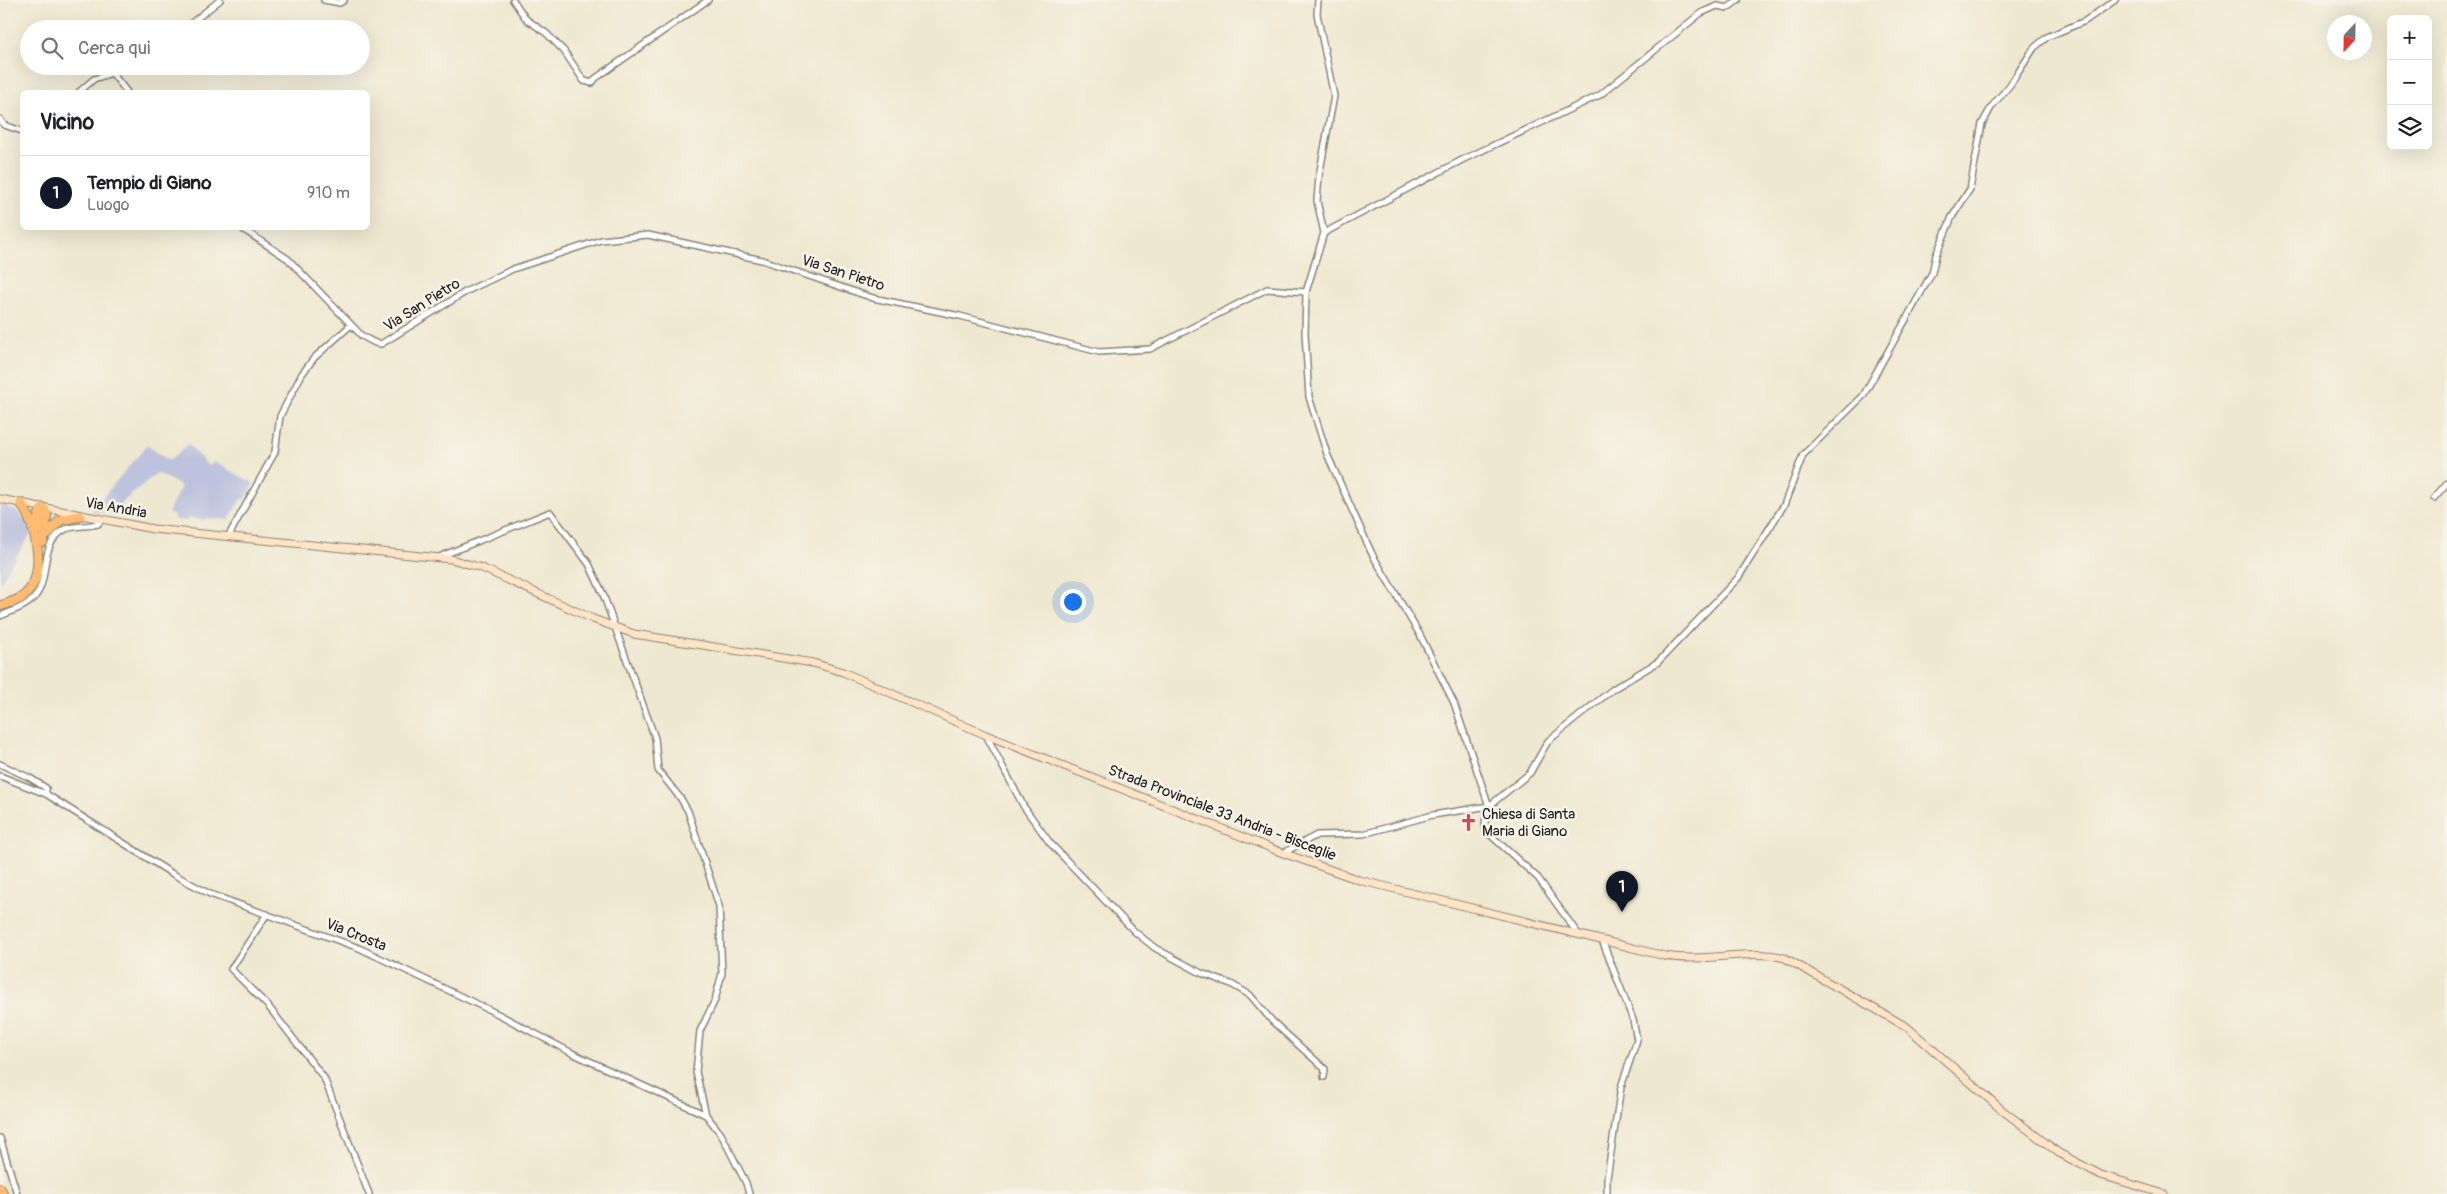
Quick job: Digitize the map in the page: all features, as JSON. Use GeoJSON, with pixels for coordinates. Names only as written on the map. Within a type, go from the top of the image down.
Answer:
{"type":"FeatureCollection","features":[{"type":"Feature","properties":{"kind":"highway"},"geometry":{"type":"LineString","coordinates":[[21,503],[40,541]]}},
{"type":"Feature","properties":{"kind":"highway"},"geometry":{"type":"LineString","coordinates":[[3,603],[18,600],[30,589],[35,578],[40,541],[36,525],[44,508]]}},
{"type":"Feature","properties":{"kind":"highway"},"geometry":{"type":"LineString","coordinates":[[40,541],[60,520],[80,516]]}},
{"type":"Feature","properties":{"kind":"highway"},"geometry":{"type":"LineString","coordinates":[[0,1188],[2,1194]]}},
{"type":"Feature","properties":{"kind":"main road","name":"Via Andria"},"geometry":{"type":"LineString","coordinates":[[0,499],[101,520],[228,538]]}},
{"type":"Feature","properties":{"kind":"main road","name":"Strada Provinciale 33 Andria - Bisceglie"},"geometry":{"type":"LineString","coordinates":[[228,538],[438,557],[482,568],[634,634],[827,667],[986,735],[1283,853],[1360,880],[1685,959],[1778,956],[1798,963],[1894,1018],[1915,1033],[2002,1110],[2048,1145],[2102,1175],[2164,1194]]}},
{"type":"Feature","properties":{"kind":"street"},"geometry":{"type":"LineString","coordinates":[[195,20],[220,0]]}},
{"type":"Feature","properties":{"kind":"street"},"geometry":{"type":"LineString","coordinates":[[324,0],[340,3],[344,0]]}},
{"type":"Feature","properties":{"kind":"street"},"geometry":{"type":"LineString","coordinates":[[513,0],[526,19],[546,33],[564,51],[584,81],[592,83],[708,0]]}},
{"type":"Feature","properties":{"kind":"street"},"geometry":{"type":"LineString","coordinates":[[1318,0],[1316,14],[1334,96],[1319,176],[1317,201],[1324,233],[1306,292],[1305,332],[1309,397],[1327,454],[1372,554],[1420,635],[1454,703],[1489,806],[1485,822],[1486,831],[1538,878],[1578,934]]}},
{"type":"Feature","properties":{"kind":"street"},"geometry":{"type":"LineString","coordinates":[[1324,233],[1462,160],[1600,95],[1701,13],[1717,6],[1728,8],[1738,0]]}},
{"type":"Feature","properties":{"kind":"street"},"geometry":{"type":"LineString","coordinates":[[1283,853],[1317,835],[1363,834],[1433,815],[1489,806],[1530,773],[1548,741],[1613,689],[1658,662],[1738,578],[1784,505],[1803,454],[1863,396],[1932,273],[1936,255],[1952,217],[1970,189],[1982,124],[1992,106],[2010,85],[2034,48],[2048,37],[2085,21],[2115,0]]}},
{"type":"Feature","properties":{"kind":"street"},"geometry":{"type":"LineString","coordinates":[[81,90],[94,79],[106,75]]}},
{"type":"Feature","properties":{"kind":"street"},"geometry":{"type":"LineString","coordinates":[[114,75],[125,90]]}},
{"type":"Feature","properties":{"kind":"street"},"geometry":{"type":"LineString","coordinates":[[0,119],[4,125],[20,130]]}},
{"type":"Feature","properties":{"kind":"street"},"geometry":{"type":"LineString","coordinates":[[228,538],[275,452],[280,416],[302,374],[314,358],[351,325],[288,259],[244,230]]}},
{"type":"Feature","properties":{"kind":"street","name":"Via San Pietro"},"geometry":{"type":"LineString","coordinates":[[351,325],[362,336],[381,344],[467,291],[513,270],[601,240],[648,235],[762,260],[873,298],[960,316],[1099,352],[1150,348],[1267,289],[1306,292]]}},
{"type":"Feature","properties":{"kind":"street"},"geometry":{"type":"LineString","coordinates":[[2434,498],[2447,483]]}},
{"type":"Feature","properties":{"kind":"street"},"geometry":{"type":"LineString","coordinates":[[438,557],[550,512],[589,564],[603,594],[655,738],[658,770],[688,811],[719,906],[722,973],[715,1000],[700,1031],[696,1072],[706,1115],[721,1134],[746,1183],[749,1194]]}},
{"type":"Feature","properties":{"kind":"street"},"geometry":{"type":"LineString","coordinates":[[0,616],[29,603],[42,586],[45,559],[50,544],[60,533],[65,529],[98,524],[101,520]]}},
{"type":"Feature","properties":{"kind":"street"},"geometry":{"type":"LineString","coordinates":[[986,735],[1024,807],[1050,843],[1134,931],[1155,948],[1201,973],[1231,984],[1250,995],[1274,1022],[1325,1069],[1324,1077]]}},
{"type":"Feature","properties":{"kind":"street"},"geometry":{"type":"LineString","coordinates":[[0,764],[46,788],[46,794]]}},
{"type":"Feature","properties":{"kind":"street","name":"Via Crosta"},"geometry":{"type":"LineString","coordinates":[[0,776],[46,794],[172,873],[210,894],[359,948],[498,1014],[572,1053],[706,1115]]}},
{"type":"Feature","properties":{"kind":"street"},"geometry":{"type":"LineString","coordinates":[[268,914],[232,969],[268,1006],[324,1078],[369,1194]]}},
{"type":"Feature","properties":{"kind":"street"},"geometry":{"type":"LineString","coordinates":[[1602,940],[1633,1020],[1636,1040],[1628,1059],[1618,1104],[1607,1178],[1607,1194]]}},
{"type":"Feature","properties":{"kind":"street"},"geometry":{"type":"LineString","coordinates":[[0,1138],[17,1194]]}},
{"type":"Feature","properties":{"kind":"shaded area"},"geometry":{"type":"Polygon","coordinates":[[[188,444],[208,466],[214,462],[254,483],[245,499],[241,499],[229,520],[190,518],[185,521],[175,520],[174,516],[168,513],[181,486],[157,473],[110,513],[91,511],[147,445],[169,461],[188,444]]]}},
{"type":"Feature","properties":{"kind":"shaded area"},"geometry":{"type":"Polygon","coordinates":[[[0,504],[16,511],[26,521],[32,532],[0,582],[0,504]]]}},
{"type":"Feature","properties":{"kind":"place","name":"Chiesa di Santa Maria di Giano"},"geometry":{"type":"Point","coordinates":[1468,823]}},
{"type":"Feature","properties":{"kind":"place","name":"Tempio di Giano"},"geometry":{"type":"Point","coordinates":[1622,912]}}]}
